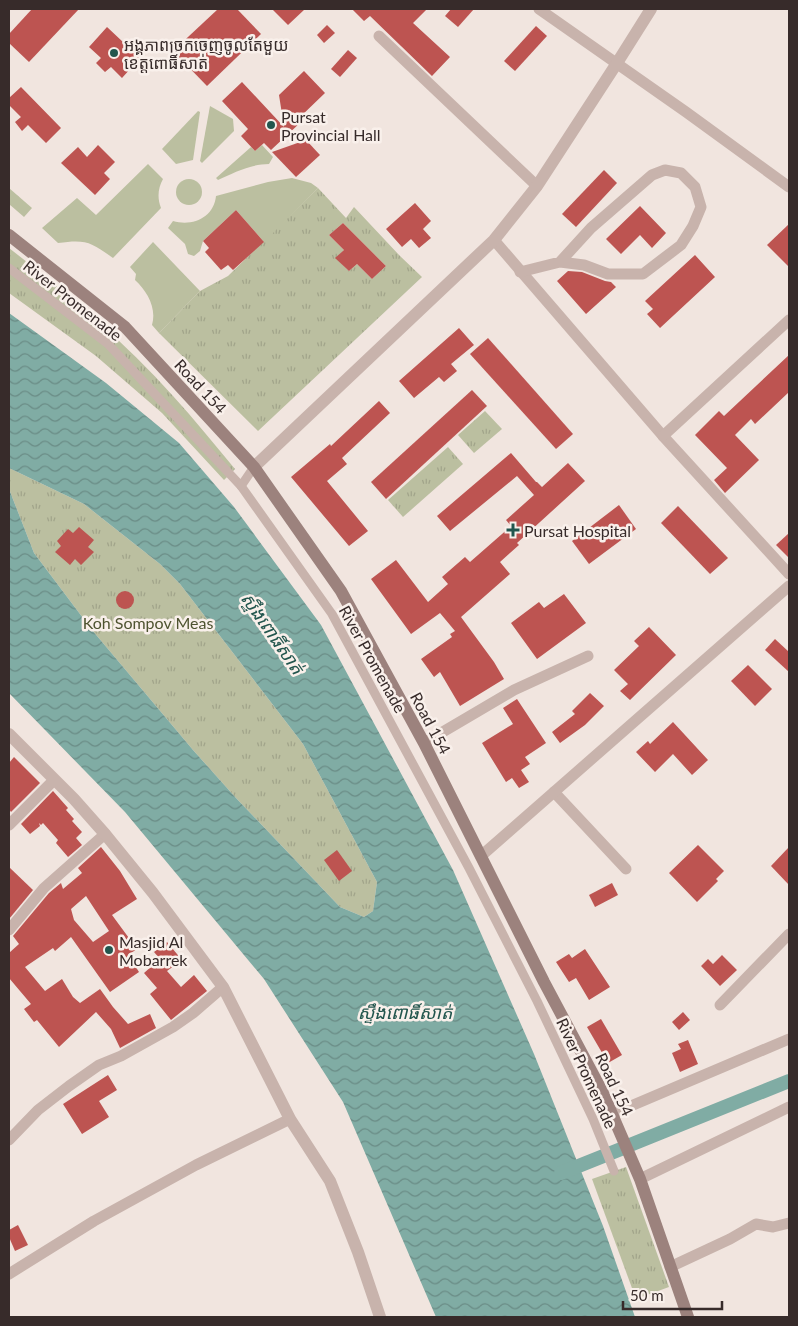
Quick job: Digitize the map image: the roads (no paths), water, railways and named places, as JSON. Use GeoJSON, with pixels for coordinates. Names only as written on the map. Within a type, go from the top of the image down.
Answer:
{"type":"FeatureCollection","features":[{"type":"Feature","properties":{"kind":"main road","name":"Road 154"},"geometry":{"type":"LineString","coordinates":[[9,235],[125,327],[254,467],[340,591],[424,743],[544,982],[594,1074],[640,1179],[688,1317]]}},
{"type":"Feature","properties":{"kind":"street"},"geometry":{"type":"LineString","coordinates":[[539,9],[618,63],[789,187]]}},
{"type":"Feature","properties":{"kind":"street"},"geometry":{"type":"LineString","coordinates":[[241,486],[254,467],[494,240],[537,186],[651,9]]}},
{"type":"Feature","properties":{"kind":"street"},"geometry":{"type":"LineString","coordinates":[[379,36],[537,186]]}},
{"type":"Feature","properties":{"kind":"street"},"geometry":{"type":"LineString","coordinates":[[520,272],[560,262],[584,265],[608,274],[643,274],[681,245],[689,232],[701,207],[695,187],[681,173],[665,170],[652,176],[591,228],[560,262]]}},
{"type":"Feature","properties":{"kind":"street"},"geometry":{"type":"LineString","coordinates":[[494,240],[663,436],[789,574]]}},
{"type":"Feature","properties":{"kind":"street","name":"River Promenade"},"geometry":{"type":"LineString","coordinates":[[9,268],[108,344],[241,486],[332,614],[470,868],[537,1001],[597,1128],[614,1170]]}},
{"type":"Feature","properties":{"kind":"street"},"geometry":{"type":"LineString","coordinates":[[663,436],[789,320]]}},
{"type":"Feature","properties":{"kind":"street"},"geometry":{"type":"LineString","coordinates":[[481,856],[789,586]]}},
{"type":"Feature","properties":{"kind":"street"},"geometry":{"type":"LineString","coordinates":[[424,743],[514,690],[588,656]]}},
{"type":"Feature","properties":{"kind":"street"},"geometry":{"type":"LineString","coordinates":[[9,734],[74,799],[105,834],[154,893],[223,987],[290,1119],[330,1182],[358,1252],[380,1317]]}},
{"type":"Feature","properties":{"kind":"street"},"geometry":{"type":"LineString","coordinates":[[9,825],[54,780]]}},
{"type":"Feature","properties":{"kind":"street"},"geometry":{"type":"LineString","coordinates":[[554,792],[626,869]]}},
{"type":"Feature","properties":{"kind":"street"},"geometry":{"type":"LineString","coordinates":[[9,930],[44,888],[105,834]]}},
{"type":"Feature","properties":{"kind":"street"},"geometry":{"type":"LineString","coordinates":[[720,1005],[789,934]]}},
{"type":"Feature","properties":{"kind":"street"},"geometry":{"type":"LineString","coordinates":[[9,1140],[38,1110],[69,1086],[99,1065],[122,1056],[173,1027],[193,1013],[223,987]]}},
{"type":"Feature","properties":{"kind":"street"},"geometry":{"type":"LineString","coordinates":[[612,1114],[789,1040]]}},
{"type":"Feature","properties":{"kind":"street"},"geometry":{"type":"LineString","coordinates":[[640,1179],[789,1107]]}},
{"type":"Feature","properties":{"kind":"street"},"geometry":{"type":"LineString","coordinates":[[9,1274],[94,1220],[196,1165],[290,1119]]}},
{"type":"Feature","properties":{"kind":"street"},"geometry":{"type":"LineString","coordinates":[[670,1267],[756,1224],[773,1227],[789,1223]]}},
{"type":"Feature","properties":{"kind":"water","name":"ស្ទឹងពោធិ៍សាត់"},"geometry":{"type":"Polygon","coordinates":[[[9,313],[106,383],[179,443],[234,507],[321,625],[453,870],[534,1054],[603,1226],[635,1317],[436,1317],[343,1102],[264,979],[125,812],[9,693],[9,489],[34,553],[92,630],[193,750],[340,907],[364,917],[373,911],[377,882],[303,744],[180,584],[160,564],[84,504],[9,468],[9,313]]]}},
{"type":"Feature","properties":{"kind":"waterway"},"geometry":{"type":"LineString","coordinates":[[630,1145],[789,1081]]}},
{"type":"Feature","properties":{"kind":"waterway"},"geometry":{"type":"LineString","coordinates":[[561,1173],[626,1147]]}},
{"type":"Feature","properties":{"kind":"place","name":"អង្គភាពច្រកចេញចូលតែមួយ ខេត្តពោធិ៍សាត់"},"geometry":{"type":"Point","coordinates":[114,53]}},
{"type":"Feature","properties":{"kind":"place","name":"Pursat Provincial Hall"},"geometry":{"type":"Point","coordinates":[271,125]}},
{"type":"Feature","properties":{"kind":"place","name":"Pursat Hospital"},"geometry":{"type":"Point","coordinates":[513,530]}},
{"type":"Feature","properties":{"kind":"place","name":"Masjid Al Mobarrek"},"geometry":{"type":"Point","coordinates":[109,950]}},
{"type":"Feature","properties":{"kind":"park label","name":"Koh Sompov Meas"},"geometry":{"type":"Point","coordinates":[148,622]}}]}
